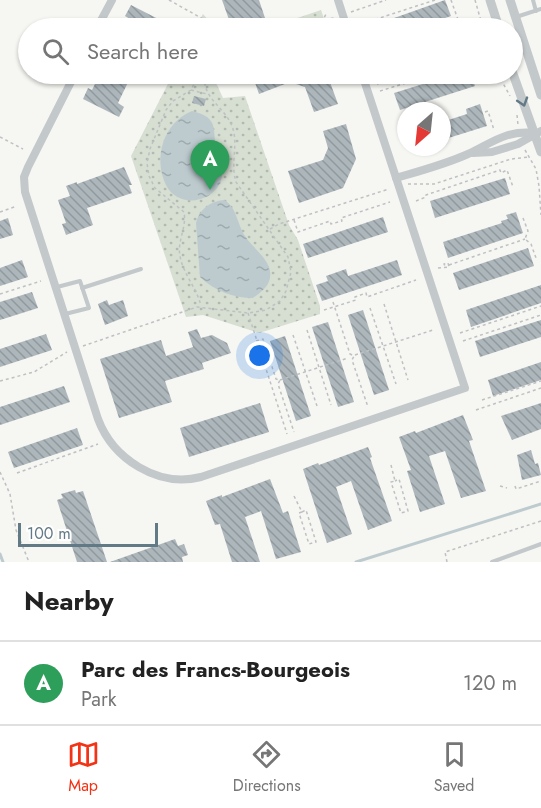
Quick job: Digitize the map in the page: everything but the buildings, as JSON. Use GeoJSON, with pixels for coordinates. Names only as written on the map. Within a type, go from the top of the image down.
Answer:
{"type":"FeatureCollection","features":[{"type":"Feature","properties":{"kind":"street"},"geometry":{"type":"LineString","coordinates":[[102,18],[112,0]]}},
{"type":"Feature","properties":{"kind":"street"},"geometry":{"type":"LineString","coordinates":[[338,0],[344,18]]}},
{"type":"Feature","properties":{"kind":"street"},"geometry":{"type":"LineString","coordinates":[[490,0],[496,18]]}},
{"type":"Feature","properties":{"kind":"street"},"geometry":{"type":"LineString","coordinates":[[510,0],[515,17]]}},
{"type":"Feature","properties":{"kind":"street"},"geometry":{"type":"LineString","coordinates":[[523,38],[538,78],[541,95]]}},
{"type":"Feature","properties":{"kind":"street"},"geometry":{"type":"LineString","coordinates":[[70,84],[30,162],[24,182],[26,198],[104,432],[119,452],[131,462],[156,474],[170,478],[189,479],[201,477],[465,388],[365,84]]}},
{"type":"Feature","properties":{"kind":"street"},"geometry":{"type":"LineString","coordinates":[[518,84],[538,132],[541,152]]}},
{"type":"Feature","properties":{"kind":"street"},"geometry":{"type":"LineString","coordinates":[[396,178],[469,154],[489,142],[520,131],[538,132]]}},
{"type":"Feature","properties":{"kind":"lane"},"geometry":{"type":"LineString","coordinates":[[515,17],[539,10],[533,0]]}},
{"type":"Feature","properties":{"kind":"lane"},"geometry":{"type":"LineString","coordinates":[[82,288],[141,269]]}},
{"type":"Feature","properties":{"kind":"lane"},"geometry":{"type":"LineString","coordinates":[[56,287],[80,281],[89,308],[64,315]]}},
{"type":"Feature","properties":{"kind":"lane"},"geometry":{"type":"LineString","coordinates":[[492,562],[541,544]]}},
{"type":"Feature","properties":{"kind":"path"},"geometry":{"type":"LineString","coordinates":[[169,0],[201,18]]}},
{"type":"Feature","properties":{"kind":"path"},"geometry":{"type":"LineString","coordinates":[[349,12],[386,0]]}},
{"type":"Feature","properties":{"kind":"path"},"geometry":{"type":"LineString","coordinates":[[380,18],[435,0]]}},
{"type":"Feature","properties":{"kind":"path"},"geometry":{"type":"LineString","coordinates":[[452,0],[458,18]]}},
{"type":"Feature","properties":{"kind":"path"},"geometry":{"type":"LineString","coordinates":[[476,0],[480,18]]}},
{"type":"Feature","properties":{"kind":"path"},"geometry":{"type":"LineString","coordinates":[[324,18],[327,12]]}},
{"type":"Feature","properties":{"kind":"path"},"geometry":{"type":"LineString","coordinates":[[194,84],[191,90],[173,101],[166,110],[150,150],[147,167],[158,191],[184,212],[185,221],[179,246],[180,255],[201,307]]}},
{"type":"Feature","properties":{"kind":"path"},"geometry":{"type":"LineString","coordinates":[[87,345],[201,307],[248,313],[262,311],[273,306],[282,298],[290,283],[291,272],[288,257],[236,182],[235,144],[232,128],[225,113],[208,94],[204,84]]}},
{"type":"Feature","properties":{"kind":"path"},"geometry":{"type":"LineString","coordinates":[[380,91],[403,84]]}},
{"type":"Feature","properties":{"kind":"path"},"geometry":{"type":"LineString","coordinates":[[504,84],[512,98]]}},
{"type":"Feature","properties":{"kind":"path"},"geometry":{"type":"LineString","coordinates":[[191,90],[208,94]]}},
{"type":"Feature","properties":{"kind":"path"},"geometry":{"type":"LineString","coordinates":[[200,98],[201,93]]}},
{"type":"Feature","properties":{"kind":"path"},"geometry":{"type":"LineString","coordinates":[[485,112],[488,111],[494,130]]}},
{"type":"Feature","properties":{"kind":"path"},"geometry":{"type":"LineString","coordinates":[[517,111],[519,127]]}},
{"type":"Feature","properties":{"kind":"path"},"geometry":{"type":"LineString","coordinates":[[0,137],[23,149]]}},
{"type":"Feature","properties":{"kind":"path"},"geometry":{"type":"LineString","coordinates":[[525,147],[538,179],[541,214]]}},
{"type":"Feature","properties":{"kind":"path"},"geometry":{"type":"LineString","coordinates":[[410,184],[434,184],[511,159],[529,157]]}},
{"type":"Feature","properties":{"kind":"path"},"geometry":{"type":"LineString","coordinates":[[416,201],[426,195],[500,170],[501,173],[507,170],[513,187]]}},
{"type":"Feature","properties":{"kind":"path"},"geometry":{"type":"LineString","coordinates":[[270,230],[294,219],[386,190]]}},
{"type":"Feature","properties":{"kind":"path"},"geometry":{"type":"LineString","coordinates":[[294,219],[298,232],[330,221],[331,224],[342,221],[340,218],[390,202]]}},
{"type":"Feature","properties":{"kind":"path"},"geometry":{"type":"LineString","coordinates":[[0,212],[16,206]]}},
{"type":"Feature","properties":{"kind":"path"},"geometry":{"type":"LineString","coordinates":[[523,218],[528,231],[525,239]]}},
{"type":"Feature","properties":{"kind":"path"},"geometry":{"type":"LineString","coordinates":[[525,239],[531,244],[536,258]]}},
{"type":"Feature","properties":{"kind":"path"},"geometry":{"type":"LineString","coordinates":[[438,268],[445,266],[444,264],[448,263],[448,265],[525,239]]}},
{"type":"Feature","properties":{"kind":"path"},"geometry":{"type":"LineString","coordinates":[[324,310],[356,300],[355,297],[366,293],[367,297],[416,280]]}},
{"type":"Feature","properties":{"kind":"path"},"geometry":{"type":"LineString","coordinates":[[0,294],[41,281]]}},
{"type":"Feature","properties":{"kind":"path"},"geometry":{"type":"LineString","coordinates":[[333,303],[350,354],[348,358]]}},
{"type":"Feature","properties":{"kind":"path"},"geometry":{"type":"LineString","coordinates":[[384,304],[408,380]]}},
{"type":"Feature","properties":{"kind":"path"},"geometry":{"type":"LineString","coordinates":[[460,333],[541,306]]}},
{"type":"Feature","properties":{"kind":"path"},"geometry":{"type":"LineString","coordinates":[[370,308],[396,384]]}},
{"type":"Feature","properties":{"kind":"path"},"geometry":{"type":"LineString","coordinates":[[248,313],[287,434]]}},
{"type":"Feature","properties":{"kind":"path"},"geometry":{"type":"LineString","coordinates":[[463,341],[541,315]]}},
{"type":"Feature","properties":{"kind":"path"},"geometry":{"type":"LineString","coordinates":[[307,330],[331,405]]}},
{"type":"Feature","properties":{"kind":"path"},"geometry":{"type":"LineString","coordinates":[[352,360],[354,356],[432,330]]}},
{"type":"Feature","properties":{"kind":"path"},"geometry":{"type":"LineString","coordinates":[[293,334],[318,409]]}},
{"type":"Feature","properties":{"kind":"path"},"geometry":{"type":"LineString","coordinates":[[256,341],[263,339],[276,379],[280,380],[348,358],[352,360],[368,407]]}},
{"type":"Feature","properties":{"kind":"path"},"geometry":{"type":"LineString","coordinates":[[0,381],[34,372],[69,351]]}},
{"type":"Feature","properties":{"kind":"path"},"geometry":{"type":"LineString","coordinates":[[350,354],[354,356]]}},
{"type":"Feature","properties":{"kind":"path"},"geometry":{"type":"LineString","coordinates":[[280,380],[278,384],[294,432]]}},
{"type":"Feature","properties":{"kind":"path"},"geometry":{"type":"LineString","coordinates":[[482,400],[541,381]]}},
{"type":"Feature","properties":{"kind":"path"},"geometry":{"type":"LineString","coordinates":[[476,410],[541,388]]}},
{"type":"Feature","properties":{"kind":"path"},"geometry":{"type":"LineString","coordinates":[[17,473],[99,444]]}},
{"type":"Feature","properties":{"kind":"path"},"geometry":{"type":"LineString","coordinates":[[391,465],[394,481],[392,482],[401,513],[408,511],[399,479],[394,481]]}},
{"type":"Feature","properties":{"kind":"path"},"geometry":{"type":"LineString","coordinates":[[0,472],[10,494],[16,530],[29,562]]}},
{"type":"Feature","properties":{"kind":"path"},"geometry":{"type":"LineString","coordinates":[[515,486],[516,489],[541,481]]}},
{"type":"Feature","properties":{"kind":"path"},"geometry":{"type":"LineString","coordinates":[[500,486],[507,488]]}},
{"type":"Feature","properties":{"kind":"path"},"geometry":{"type":"LineString","coordinates":[[294,496],[302,512]]}},
{"type":"Feature","properties":{"kind":"path"},"geometry":{"type":"LineString","coordinates":[[306,510],[316,542],[309,544],[299,513],[302,512],[306,510]]}},
{"type":"Feature","properties":{"kind":"path"},"geometry":{"type":"LineString","coordinates":[[447,562],[444,552],[541,521]]}},
{"type":"Feature","properties":{"kind":"shaded area"},"geometry":{"type":"Polygon","coordinates":[[[321,10],[324,18],[297,18],[321,10]]]}},
{"type":"Feature","properties":{"kind":"shaded area"},"geometry":{"type":"Polygon","coordinates":[[[168,84],[217,84],[223,98],[245,96],[289,225],[298,240],[320,306],[320,314],[259,333],[203,315],[186,317],[131,156],[168,84]]]}},
{"type":"Feature","properties":{"kind":"water"},"geometry":{"type":"Polygon","coordinates":[[[192,111],[212,122],[222,173],[219,185],[208,196],[185,200],[177,197],[166,185],[160,164],[163,142],[168,133],[174,124],[192,111]]]}},
{"type":"Feature","properties":{"kind":"water"},"geometry":{"type":"Polygon","coordinates":[[[224,200],[232,207],[245,236],[269,266],[268,283],[253,298],[225,293],[200,277],[196,223],[206,207],[224,200]]]}},
{"type":"Feature","properties":{"kind":"waterway"},"geometry":{"type":"LineString","coordinates":[[356,562],[541,504]]}},
{"type":"Feature","properties":{"kind":"waterway"},"geometry":{"type":"LineString","coordinates":[[0,554],[3,562]]}},
{"type":"Feature","properties":{"kind":"place","name":"Parc des Francs-Bourgeois"},"geometry":{"type":"Point","coordinates":[210,190]}}]}
